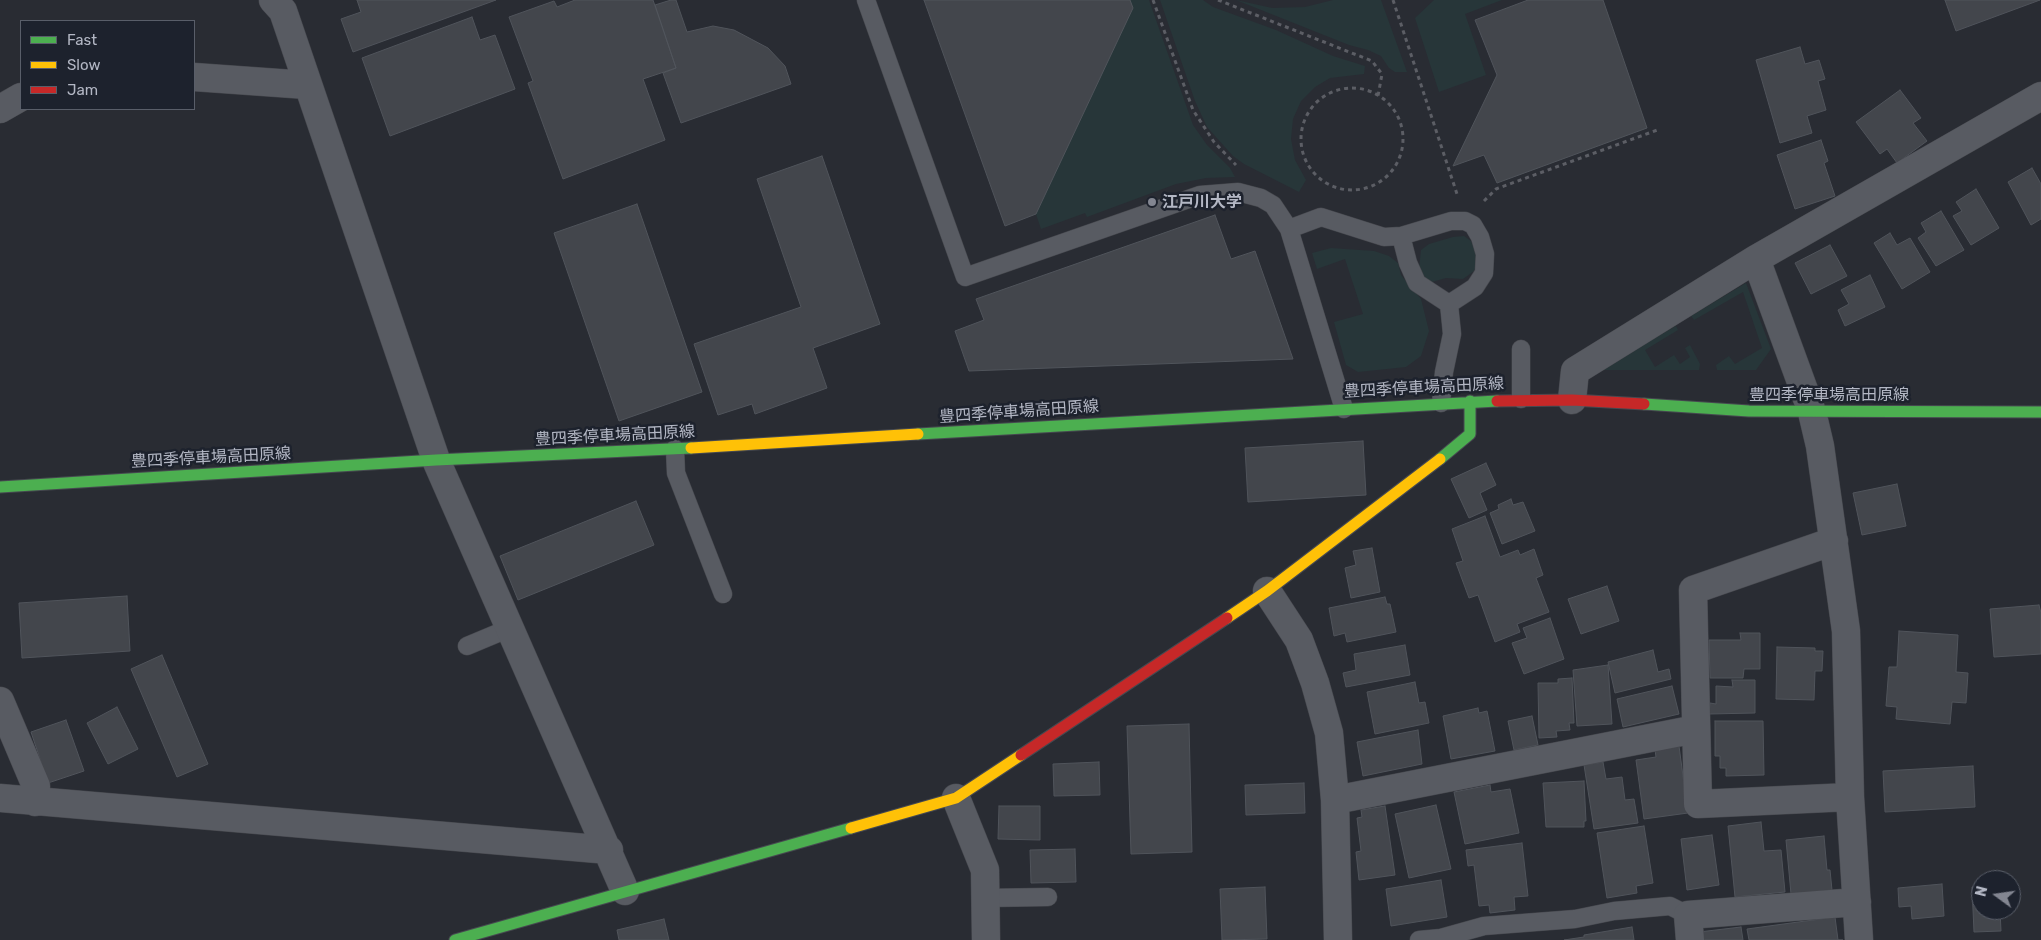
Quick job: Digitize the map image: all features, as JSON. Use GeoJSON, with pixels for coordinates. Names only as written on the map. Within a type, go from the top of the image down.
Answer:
{"type":"FeatureCollection","features":[{"type":"Feature","properties":{"kind":"main road","name":"豊四季停車場高田原線"},"geometry":{"type":"LineString","coordinates":[[0,487],[436,460],[676,449],[1521,399],[1572,400],[1749,412],[2041,412]]}},
{"type":"Feature","properties":{"kind":"main road"},"geometry":{"type":"LineString","coordinates":[[465,939],[625,891],[956,798],[1267,591],[1456,447],[1470,434],[1470,401]]}},
{"type":"Feature","properties":{"kind":"street"},"geometry":{"type":"LineString","coordinates":[[282,4],[307,84],[436,460],[510,628],[576,793],[609,850],[625,891]]}},
{"type":"Feature","properties":{"kind":"street"},"geometry":{"type":"LineString","coordinates":[[195,78],[307,84]]}},
{"type":"Feature","properties":{"kind":"street"},"geometry":{"type":"LineString","coordinates":[[1572,400],[1575,371],[1756,259],[2041,96]]}},
{"type":"Feature","properties":{"kind":"street"},"geometry":{"type":"LineString","coordinates":[[0,109],[20,98]]}},
{"type":"Feature","properties":{"kind":"street"},"geometry":{"type":"LineString","coordinates":[[1756,259],[1812,412],[1820,446],[1846,631],[1850,797],[1859,940]]}},
{"type":"Feature","properties":{"kind":"street"},"geometry":{"type":"LineString","coordinates":[[1834,541],[1693,590],[1698,804],[1850,797]]}},
{"type":"Feature","properties":{"kind":"street"},"geometry":{"type":"LineString","coordinates":[[1267,591],[1299,640],[1315,683],[1329,733],[1335,800],[1338,940]]}},
{"type":"Feature","properties":{"kind":"street"},"geometry":{"type":"LineString","coordinates":[[0,701],[36,786],[35,802]]}},
{"type":"Feature","properties":{"kind":"street"},"geometry":{"type":"LineString","coordinates":[[1335,800],[1696,729]]}},
{"type":"Feature","properties":{"kind":"street"},"geometry":{"type":"LineString","coordinates":[[0,798],[609,850]]}},
{"type":"Feature","properties":{"kind":"street"},"geometry":{"type":"LineString","coordinates":[[956,798],[985,870],[986,940]]}},
{"type":"Feature","properties":{"kind":"street"},"geometry":{"type":"LineString","coordinates":[[1689,927],[1857,902]]}},
{"type":"Feature","properties":{"kind":"lane"},"geometry":{"type":"LineString","coordinates":[[866,0],[966,277],[1200,195],[1238,192],[1260,198],[1273,205],[1289,229],[1344,409]]}},
{"type":"Feature","properties":{"kind":"lane"},"geometry":{"type":"LineString","coordinates":[[1289,229],[1321,217],[1384,238],[1401,236],[1451,221],[1464,221],[1473,225],[1480,237],[1485,254],[1484,273],[1475,286],[1449,304]]}},
{"type":"Feature","properties":{"kind":"lane"},"geometry":{"type":"LineString","coordinates":[[1401,236],[1408,263],[1417,283],[1449,304]]}},
{"type":"Feature","properties":{"kind":"lane"},"geometry":{"type":"LineString","coordinates":[[1441,403],[1444,372],[1452,334],[1449,304]]}},
{"type":"Feature","properties":{"kind":"lane"},"geometry":{"type":"LineString","coordinates":[[1521,349],[1521,399]]}},
{"type":"Feature","properties":{"kind":"lane"},"geometry":{"type":"LineString","coordinates":[[676,449],[676,473],[723,594]]}},
{"type":"Feature","properties":{"kind":"lane"},"geometry":{"type":"LineString","coordinates":[[467,646],[510,628]]}},
{"type":"Feature","properties":{"kind":"lane"},"geometry":{"type":"LineString","coordinates":[[985,898],[1048,896]]}},
{"type":"Feature","properties":{"kind":"lane"},"geometry":{"type":"LineString","coordinates":[[1418,940],[1441,938],[1484,926],[1575,919],[1642,908],[1670,906],[1689,927]]}},
{"type":"Feature","properties":{"kind":"path"},"geometry":{"type":"LineString","coordinates":[[1153,0],[1193,110],[1214,142],[1234,164],[1242,168]]}},
{"type":"Feature","properties":{"kind":"path"},"geometry":{"type":"LineString","coordinates":[[1218,0],[1372,61],[1382,74],[1378,96]]}},
{"type":"Feature","properties":{"kind":"path"},"geometry":{"type":"LineString","coordinates":[[1393,0],[1451,171],[1464,221],[1496,190],[1660,129]]}},
{"type":"Feature","properties":{"kind":"path"},"geometry":{"type":"LineString","coordinates":[[1357,88],[1378,96],[1387,102],[1398,115],[1403,132],[1402,149],[1396,165],[1385,178],[1371,187],[1354,190],[1337,188],[1322,181],[1310,168],[1303,154],[1304,121],[1313,106],[1325,95],[1341,89],[1357,88]]}},
{"type":"Feature","properties":{"kind":"shaded area"},"geometry":{"type":"Polygon","coordinates":[[[1130,0],[1149,0],[1193,125],[1207,145],[1230,168],[1235,177],[1206,178],[1176,184],[1087,217],[1085,213],[1041,229],[1036,214],[1130,0]]]}},
{"type":"Feature","properties":{"kind":"shaded area"},"geometry":{"type":"Polygon","coordinates":[[[1160,0],[1203,0],[1213,7],[1276,30],[1333,56],[1365,66],[1364,74],[1330,78],[1315,87],[1301,101],[1293,119],[1291,139],[1295,160],[1306,180],[1299,192],[1244,164],[1233,156],[1207,127],[1195,101],[1160,0]]]}},
{"type":"Feature","properties":{"kind":"shaded area"},"geometry":{"type":"Polygon","coordinates":[[[1236,0],[1272,8],[1305,7],[1333,0],[1381,0],[1407,72],[1395,72],[1389,68],[1381,56],[1368,50],[1349,45],[1236,0]]]}},
{"type":"Feature","properties":{"kind":"shaded area"},"geometry":{"type":"Polygon","coordinates":[[[1434,0],[1502,0],[1465,14],[1486,75],[1439,92],[1415,18],[1434,0]]]}},
{"type":"Feature","properties":{"kind":"shaded area"},"geometry":{"type":"Polygon","coordinates":[[[1464,236],[1471,241],[1476,252],[1478,261],[1474,271],[1463,279],[1446,278],[1432,282],[1425,279],[1419,269],[1421,250],[1429,244],[1464,236]]]}},
{"type":"Feature","properties":{"kind":"shaded area"},"geometry":{"type":"Polygon","coordinates":[[[1331,248],[1374,251],[1389,256],[1398,263],[1401,275],[1421,299],[1429,331],[1421,356],[1406,367],[1358,372],[1346,365],[1334,322],[1363,314],[1345,259],[1317,269],[1312,253],[1331,248]]]}},
{"type":"Feature","properties":{"kind":"shaded area"},"geometry":{"type":"Polygon","coordinates":[[[1746,283],[1771,349],[1756,370],[1717,370],[1716,365],[1729,356],[1735,364],[1762,348],[1743,292],[1694,320],[1691,316],[1746,283]]]}},
{"type":"Feature","properties":{"kind":"shaded area"},"geometry":{"type":"Polygon","coordinates":[[[1676,326],[1678,330],[1645,350],[1655,367],[1674,355],[1680,364],[1690,357],[1685,348],[1690,345],[1700,364],[1699,370],[1599,370],[1676,326]]]}},
{"type":"Feature","properties":{"kind":"building"},"geometry":{"type":"Polygon","coordinates":[[[357,0],[496,0],[353,52],[341,19],[361,12],[357,0]]]}},
{"type":"Feature","properties":{"kind":"building"},"geometry":{"type":"Polygon","coordinates":[[[575,0],[653,0],[676,68],[643,79],[665,140],[563,179],[528,83],[533,81],[509,17],[554,1],[557,7],[575,0]]]}},
{"type":"Feature","properties":{"kind":"building"},"geometry":{"type":"Polygon","coordinates":[[[676,0],[687,32],[713,26],[734,30],[768,48],[785,66],[791,84],[681,123],[663,73],[676,68],[655,5],[676,0]]]}},
{"type":"Feature","properties":{"kind":"building"},"geometry":{"type":"Polygon","coordinates":[[[924,0],[1130,0],[1133,8],[1036,214],[1005,226],[924,0]]]}},
{"type":"Feature","properties":{"kind":"building"},"geometry":{"type":"Polygon","coordinates":[[[1528,0],[1603,0],[1647,128],[1497,183],[1484,155],[1453,166],[1497,75],[1475,20],[1528,0]]]}},
{"type":"Feature","properties":{"kind":"building"},"geometry":{"type":"Polygon","coordinates":[[[1945,0],[2040,0],[1956,31],[1945,0]]]}},
{"type":"Feature","properties":{"kind":"building"},"geometry":{"type":"Polygon","coordinates":[[[472,17],[480,40],[495,35],[515,89],[390,136],[362,58],[472,17]]]}},
{"type":"Feature","properties":{"kind":"building"},"geometry":{"type":"Polygon","coordinates":[[[1800,47],[1805,64],[1819,60],[1825,79],[1818,81],[1826,110],[1807,116],[1812,133],[1780,143],[1756,60],[1800,47]]]}},
{"type":"Feature","properties":{"kind":"building"},"geometry":{"type":"Polygon","coordinates":[[[1900,90],[1921,118],[1913,123],[1927,141],[1897,163],[1887,149],[1880,154],[1856,122],[1900,90]]]}},
{"type":"Feature","properties":{"kind":"building"},"geometry":{"type":"Polygon","coordinates":[[[1821,140],[1828,161],[1824,163],[1835,196],[1795,209],[1777,155],[1821,140]]]}},
{"type":"Feature","properties":{"kind":"building"},"geometry":{"type":"Polygon","coordinates":[[[822,156],[880,324],[813,348],[827,388],[755,414],[752,404],[718,415],[694,344],[801,307],[757,179],[822,156]]]}},
{"type":"Feature","properties":{"kind":"building"},"geometry":{"type":"Polygon","coordinates":[[[2032,168],[2041,184],[2041,219],[2031,225],[2008,182],[2032,168]]]}},
{"type":"Feature","properties":{"kind":"building"},"geometry":{"type":"Polygon","coordinates":[[[1976,189],[1999,228],[1971,245],[1953,216],[1962,211],[1956,202],[1976,189]]]}},
{"type":"Feature","properties":{"kind":"building"},"geometry":{"type":"Polygon","coordinates":[[[637,204],[702,392],[619,421],[554,233],[637,204]]]}},
{"type":"Feature","properties":{"kind":"building"},"geometry":{"type":"Polygon","coordinates":[[[1941,211],[1964,250],[1936,266],[1918,238],[1926,232],[1921,223],[1941,211]]]}},
{"type":"Feature","properties":{"kind":"building"},"geometry":{"type":"Polygon","coordinates":[[[1215,215],[1231,259],[1255,251],[1293,359],[969,371],[955,331],[984,320],[976,299],[1215,215]]]}},
{"type":"Feature","properties":{"kind":"building"},"geometry":{"type":"Polygon","coordinates":[[[1890,233],[1897,245],[1910,238],[1930,272],[1902,289],[1874,243],[1890,233]]]}},
{"type":"Feature","properties":{"kind":"building"},"geometry":{"type":"Polygon","coordinates":[[[1830,245],[1847,276],[1811,294],[1795,263],[1830,245]]]}},
{"type":"Feature","properties":{"kind":"building"},"geometry":{"type":"Polygon","coordinates":[[[1870,275],[1885,307],[1845,326],[1838,310],[1849,304],[1841,290],[1870,275]]]}},
{"type":"Feature","properties":{"kind":"building"},"geometry":{"type":"Polygon","coordinates":[[[1363,441],[1366,495],[1248,502],[1245,448],[1363,441]]]}},
{"type":"Feature","properties":{"kind":"building"},"geometry":{"type":"Polygon","coordinates":[[[1486,463],[1496,485],[1480,493],[1487,510],[1469,518],[1451,479],[1486,463]]]}},
{"type":"Feature","properties":{"kind":"building"},"geometry":{"type":"Polygon","coordinates":[[[1897,484],[1906,526],[1862,535],[1853,493],[1897,484]]]}},
{"type":"Feature","properties":{"kind":"building"},"geometry":{"type":"Polygon","coordinates":[[[1511,499],[1513,505],[1523,502],[1535,531],[1502,544],[1490,513],[1499,509],[1498,505],[1511,499]]]}},
{"type":"Feature","properties":{"kind":"building"},"geometry":{"type":"Polygon","coordinates":[[[636,501],[654,545],[518,600],[500,556],[636,501]]]}},
{"type":"Feature","properties":{"kind":"building"},"geometry":{"type":"Polygon","coordinates":[[[1485,516],[1500,557],[1518,550],[1520,555],[1534,549],[1543,575],[1536,578],[1549,612],[1517,624],[1520,632],[1495,642],[1478,595],[1469,598],[1456,563],[1463,561],[1452,529],[1485,516]]]}},
{"type":"Feature","properties":{"kind":"building"},"geometry":{"type":"Polygon","coordinates":[[[1372,548],[1380,592],[1351,598],[1345,568],[1356,565],[1353,551],[1372,548]]]}},
{"type":"Feature","properties":{"kind":"building"},"geometry":{"type":"Polygon","coordinates":[[[1607,586],[1619,621],[1581,634],[1568,599],[1607,586]]]}},
{"type":"Feature","properties":{"kind":"building"},"geometry":{"type":"Polygon","coordinates":[[[127,596],[130,651],[22,658],[19,603],[127,596]]]}},
{"type":"Feature","properties":{"kind":"building"},"geometry":{"type":"Polygon","coordinates":[[[1385,597],[1387,604],[1390,604],[1396,632],[1347,642],[1345,633],[1334,636],[1329,608],[1385,597]]]}},
{"type":"Feature","properties":{"kind":"building"},"geometry":{"type":"Polygon","coordinates":[[[2039,605],[2041,613],[2041,654],[1994,657],[1990,609],[2039,605]]]}},
{"type":"Feature","properties":{"kind":"building"},"geometry":{"type":"Polygon","coordinates":[[[1550,618],[1564,659],[1524,674],[1512,643],[1527,638],[1523,628],[1550,618]]]}},
{"type":"Feature","properties":{"kind":"building"},"geometry":{"type":"Polygon","coordinates":[[[1899,631],[1958,635],[1956,672],[1968,673],[1966,703],[1952,702],[1950,724],[1896,719],[1897,707],[1886,706],[1889,667],[1897,667],[1899,631]]]}},
{"type":"Feature","properties":{"kind":"building"},"geometry":{"type":"Polygon","coordinates":[[[1740,633],[1760,633],[1760,669],[1744,669],[1743,678],[1710,678],[1709,640],[1741,640],[1740,633]]]}},
{"type":"Feature","properties":{"kind":"building"},"geometry":{"type":"Polygon","coordinates":[[[1405,645],[1410,675],[1346,687],[1343,673],[1356,670],[1354,654],[1405,645]]]}},
{"type":"Feature","properties":{"kind":"building"},"geometry":{"type":"Polygon","coordinates":[[[1777,647],[1815,648],[1815,651],[1823,651],[1822,671],[1815,671],[1814,700],[1776,699],[1777,647]]]}},
{"type":"Feature","properties":{"kind":"building"},"geometry":{"type":"Polygon","coordinates":[[[1653,650],[1658,672],[1669,669],[1671,679],[1615,693],[1608,662],[1653,650]]]}},
{"type":"Feature","properties":{"kind":"building"},"geometry":{"type":"Polygon","coordinates":[[[162,655],[208,764],[177,777],[131,669],[162,655]]]}},
{"type":"Feature","properties":{"kind":"building"},"geometry":{"type":"Polygon","coordinates":[[[1608,665],[1612,724],[1577,726],[1573,670],[1608,665]]]}},
{"type":"Feature","properties":{"kind":"building"},"geometry":{"type":"Polygon","coordinates":[[[1572,678],[1574,723],[1569,723],[1570,730],[1556,731],[1557,737],[1539,738],[1538,683],[1558,683],[1558,679],[1572,678]]]}},
{"type":"Feature","properties":{"kind":"building"},"geometry":{"type":"Polygon","coordinates":[[[1732,680],[1755,680],[1755,713],[1709,714],[1710,703],[1716,704],[1716,686],[1733,687],[1732,680]]]}},
{"type":"Feature","properties":{"kind":"building"},"geometry":{"type":"Polygon","coordinates":[[[1415,682],[1419,703],[1425,702],[1429,723],[1375,734],[1367,692],[1415,682]]]}},
{"type":"Feature","properties":{"kind":"building"},"geometry":{"type":"Polygon","coordinates":[[[1672,686],[1679,714],[1623,727],[1617,699],[1672,686]]]}},
{"type":"Feature","properties":{"kind":"building"},"geometry":{"type":"Polygon","coordinates":[[[117,707],[138,749],[108,764],[87,723],[117,707]]]}},
{"type":"Feature","properties":{"kind":"building"},"geometry":{"type":"Polygon","coordinates":[[[1478,708],[1479,713],[1487,711],[1495,751],[1451,759],[1443,716],[1478,708]]]}},
{"type":"Feature","properties":{"kind":"building"},"geometry":{"type":"Polygon","coordinates":[[[1532,716],[1538,745],[1514,750],[1508,721],[1532,716]]]}},
{"type":"Feature","properties":{"kind":"building"},"geometry":{"type":"Polygon","coordinates":[[[66,720],[84,771],[48,783],[31,732],[66,720]]]}},
{"type":"Feature","properties":{"kind":"building"},"geometry":{"type":"Polygon","coordinates":[[[1715,721],[1763,721],[1764,775],[1726,776],[1726,768],[1720,768],[1720,756],[1715,756],[1715,721]]]}},
{"type":"Feature","properties":{"kind":"building"},"geometry":{"type":"Polygon","coordinates":[[[1189,724],[1192,852],[1131,854],[1127,726],[1189,724]]]}},
{"type":"Feature","properties":{"kind":"building"},"geometry":{"type":"Polygon","coordinates":[[[1418,730],[1422,764],[1363,776],[1357,742],[1418,730]]]}},
{"type":"Feature","properties":{"kind":"building"},"geometry":{"type":"Polygon","coordinates":[[[1679,746],[1688,813],[1644,819],[1636,760],[1656,757],[1655,750],[1679,746]]]}},
{"type":"Feature","properties":{"kind":"building"},"geometry":{"type":"Polygon","coordinates":[[[1099,762],[1100,795],[1054,796],[1053,764],[1099,762]]]}},
{"type":"Feature","properties":{"kind":"building"},"geometry":{"type":"Polygon","coordinates":[[[1603,762],[1606,779],[1622,777],[1625,800],[1634,799],[1638,823],[1594,829],[1584,765],[1603,762]]]}},
{"type":"Feature","properties":{"kind":"building"},"geometry":{"type":"Polygon","coordinates":[[[1973,766],[1975,807],[1885,812],[1883,771],[1973,766]]]}},
{"type":"Feature","properties":{"kind":"building"},"geometry":{"type":"Polygon","coordinates":[[[1584,781],[1586,821],[1584,821],[1584,827],[1546,827],[1543,783],[1584,781]]]}},
{"type":"Feature","properties":{"kind":"building"},"geometry":{"type":"Polygon","coordinates":[[[1304,783],[1305,813],[1246,815],[1245,785],[1304,783]]]}},
{"type":"Feature","properties":{"kind":"building"},"geometry":{"type":"Polygon","coordinates":[[[1490,785],[1491,792],[1510,789],[1519,833],[1465,844],[1454,792],[1490,785]]]}},
{"type":"Feature","properties":{"kind":"building"},"geometry":{"type":"Polygon","coordinates":[[[1436,805],[1451,869],[1409,878],[1395,814],[1436,805]]]}},
{"type":"Feature","properties":{"kind":"building"},"geometry":{"type":"Polygon","coordinates":[[[999,806],[1040,806],[1040,840],[998,839],[999,806]]]}},
{"type":"Feature","properties":{"kind":"building"},"geometry":{"type":"Polygon","coordinates":[[[1385,806],[1395,875],[1359,880],[1356,852],[1361,851],[1357,818],[1362,817],[1361,810],[1385,806]]]}},
{"type":"Feature","properties":{"kind":"building"},"geometry":{"type":"Polygon","coordinates":[[[1761,822],[1764,851],[1781,850],[1785,892],[1735,897],[1728,826],[1761,822]]]}},
{"type":"Feature","properties":{"kind":"building"},"geometry":{"type":"Polygon","coordinates":[[[1644,826],[1653,883],[1636,886],[1637,893],[1607,898],[1597,833],[1644,826]]]}},
{"type":"Feature","properties":{"kind":"building"},"geometry":{"type":"Polygon","coordinates":[[[1712,835],[1719,885],[1687,890],[1681,839],[1712,835]]]}},
{"type":"Feature","properties":{"kind":"building"},"geometry":{"type":"Polygon","coordinates":[[[1824,836],[1827,870],[1830,870],[1832,890],[1791,894],[1786,840],[1824,836]]]}},
{"type":"Feature","properties":{"kind":"building"},"geometry":{"type":"Polygon","coordinates":[[[1522,843],[1528,896],[1514,897],[1515,910],[1490,913],[1489,905],[1479,906],[1474,865],[1468,866],[1466,850],[1522,843]]]}},
{"type":"Feature","properties":{"kind":"building"},"geometry":{"type":"Polygon","coordinates":[[[1075,849],[1076,882],[1031,883],[1030,850],[1075,849]]]}},
{"type":"Feature","properties":{"kind":"building"},"geometry":{"type":"Polygon","coordinates":[[[1441,880],[1447,917],[1391,926],[1386,889],[1441,880]]]}},
{"type":"Feature","properties":{"kind":"building"},"geometry":{"type":"Polygon","coordinates":[[[1942,884],[1944,916],[1912,919],[1911,906],[1899,907],[1898,888],[1942,884]]]}},
{"type":"Feature","properties":{"kind":"building"},"geometry":{"type":"Polygon","coordinates":[[[1265,887],[1267,939],[1222,940],[1220,889],[1265,887]]]}},
{"type":"Feature","properties":{"kind":"building"},"geometry":{"type":"Polygon","coordinates":[[[1835,917],[1838,940],[1749,940],[1747,929],[1835,917]]]}},
{"type":"Feature","properties":{"kind":"building"},"geometry":{"type":"Polygon","coordinates":[[[664,919],[669,940],[619,940],[617,930],[664,919]]]}},
{"type":"Feature","properties":{"kind":"building"},"geometry":{"type":"Polygon","coordinates":[[[1973,920],[2000,920],[2001,931],[1974,932],[1973,920]]]}},
{"type":"Feature","properties":{"kind":"building"},"geometry":{"type":"Polygon","coordinates":[[[1632,927],[1634,940],[1564,940],[1584,937],[1584,935],[1632,927]]]}},
{"type":"Feature","properties":{"kind":"building"},"geometry":{"type":"Polygon","coordinates":[[[1741,927],[1743,940],[1700,940],[1699,932],[1741,927]]]}},
{"type":"Feature","properties":{"kind":"traffic: fast"},"geometry":{"type":"LineString","coordinates":[[1440,459],[1470,434],[1470,401]]}},
{"type":"Feature","properties":{"kind":"traffic: fast"},"geometry":{"type":"LineString","coordinates":[[918,434],[1497,401]]}},
{"type":"Feature","properties":{"kind":"traffic: fast"},"geometry":{"type":"LineString","coordinates":[[1644,404],[1749,411],[2041,412]]}},
{"type":"Feature","properties":{"kind":"traffic: fast"},"geometry":{"type":"LineString","coordinates":[[0,487],[436,460],[691,448]]}},
{"type":"Feature","properties":{"kind":"traffic: fast"},"geometry":{"type":"LineString","coordinates":[[455,940],[851,828]]}},
{"type":"Feature","properties":{"kind":"traffic: slow"},"geometry":{"type":"LineString","coordinates":[[691,448],[918,434]]}},
{"type":"Feature","properties":{"kind":"traffic: slow"},"geometry":{"type":"LineString","coordinates":[[1227,618],[1267,591],[1440,459]]}},
{"type":"Feature","properties":{"kind":"traffic: slow"},"geometry":{"type":"LineString","coordinates":[[851,828],[956,798],[1021,755]]}},
{"type":"Feature","properties":{"kind":"traffic: jam"},"geometry":{"type":"LineString","coordinates":[[1497,401],[1572,400],[1644,404]]}},
{"type":"Feature","properties":{"kind":"traffic: jam"},"geometry":{"type":"LineString","coordinates":[[1021,755],[1227,618]]}},
{"type":"Feature","properties":{"kind":"place","name":"江戸川大学"},"geometry":{"type":"Point","coordinates":[1152,202]}}]}
